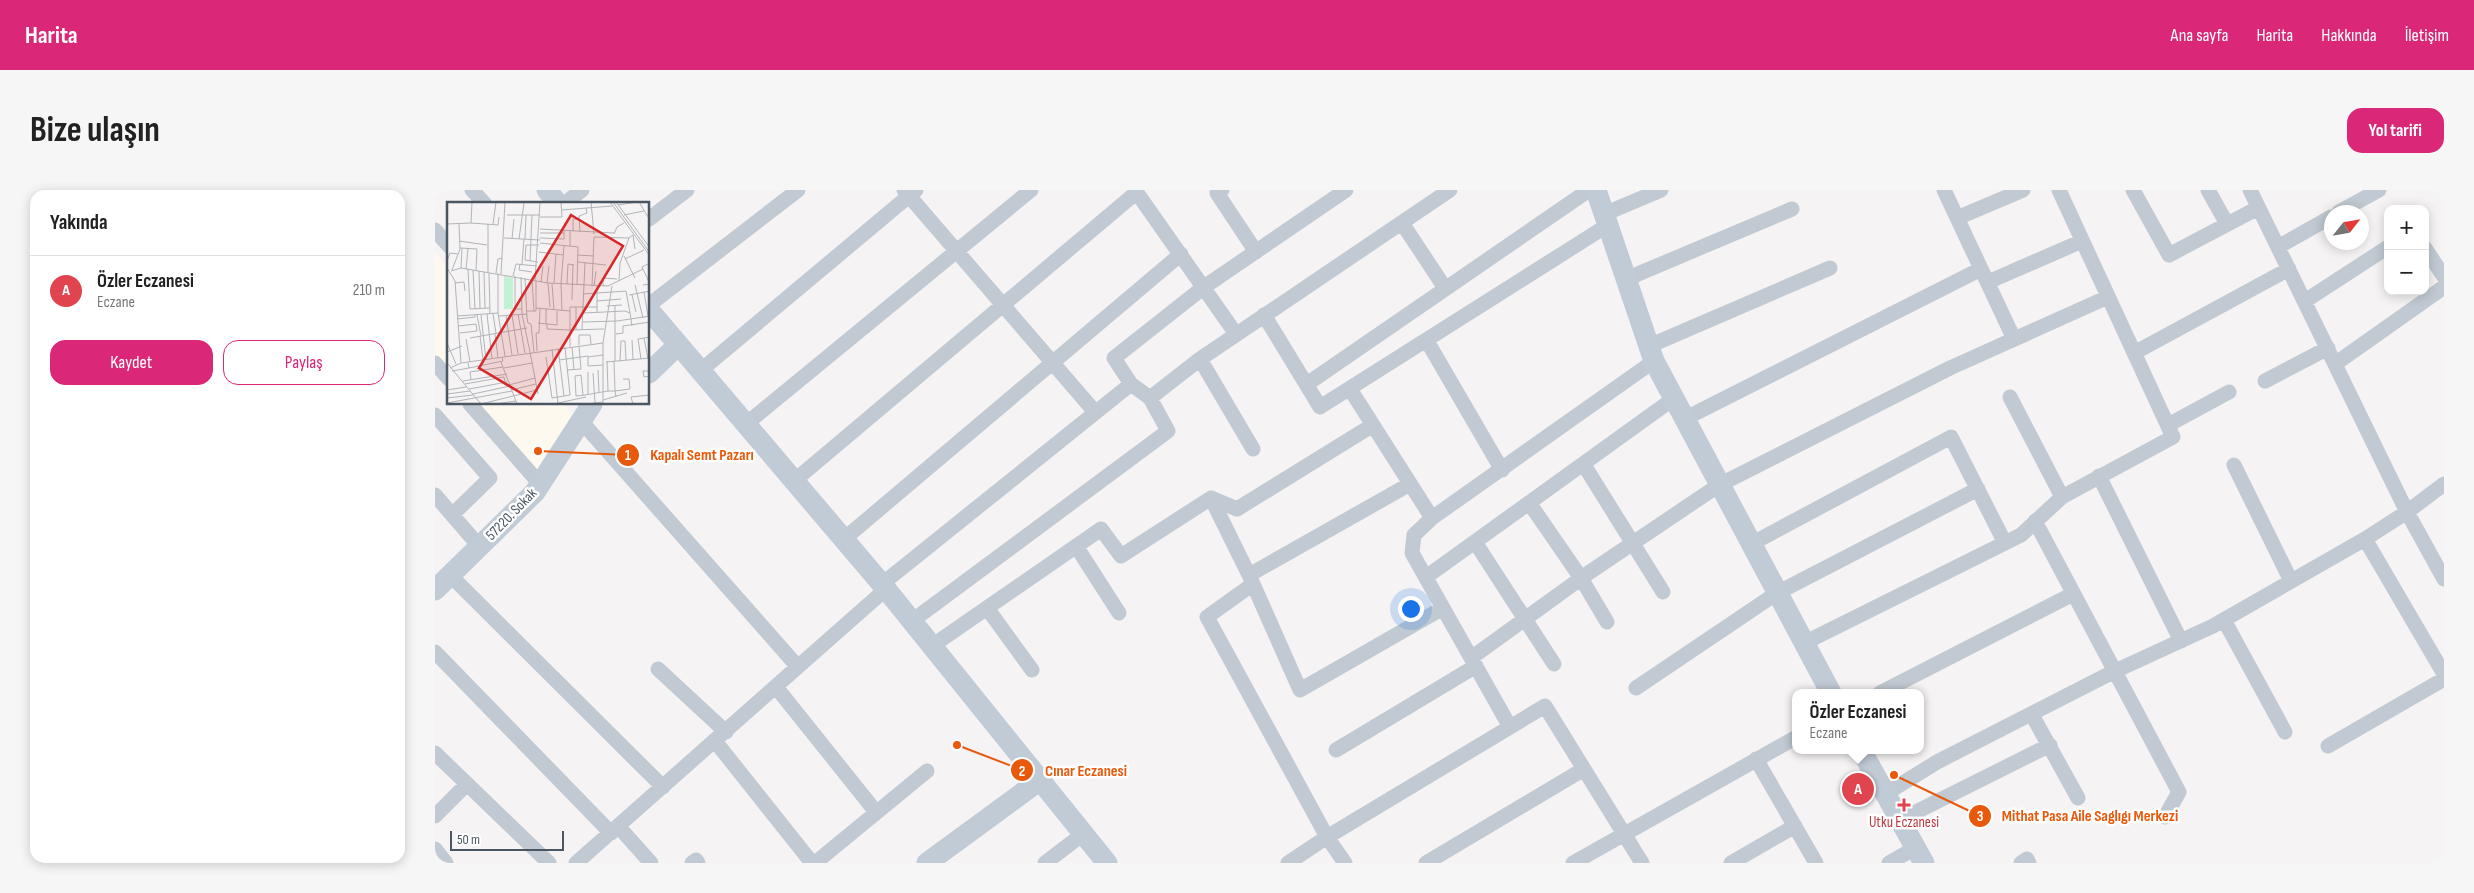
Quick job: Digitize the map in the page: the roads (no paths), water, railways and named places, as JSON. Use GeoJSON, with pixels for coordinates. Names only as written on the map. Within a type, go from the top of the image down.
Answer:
{"type":"FeatureCollection","features":[{"type":"Feature","properties":{"kind":"street"},"geometry":{"type":"LineString","coordinates":[[472,190],[483,202]]}},
{"type":"Feature","properties":{"kind":"street"},"geometry":{"type":"LineString","coordinates":[[547,190],[556,202]]}},
{"type":"Feature","properties":{"kind":"street"},"geometry":{"type":"LineString","coordinates":[[567,202],[582,190]]}},
{"type":"Feature","properties":{"kind":"street"},"geometry":{"type":"LineString","coordinates":[[650,218],[687,190]]}},
{"type":"Feature","properties":{"kind":"street"},"geometry":{"type":"LineString","coordinates":[[650,304],[798,190]]}},
{"type":"Feature","properties":{"kind":"street"},"geometry":{"type":"LineString","coordinates":[[746,424],[1031,190]]}},
{"type":"Feature","properties":{"kind":"street"},"geometry":{"type":"LineString","coordinates":[[1222,190],[1217,193],[1256,252]]}},
{"type":"Feature","properties":{"kind":"street"},"geometry":{"type":"LineString","coordinates":[[912,621],[1168,431],[1149,398],[1131,384],[1113,358],[1204,287],[1346,190]]}},
{"type":"Feature","properties":{"kind":"street"},"geometry":{"type":"LineString","coordinates":[[1149,398],[1236,334],[1451,190]]}},
{"type":"Feature","properties":{"kind":"street"},"geometry":{"type":"LineString","coordinates":[[1307,384],[1589,190]]}},
{"type":"Feature","properties":{"kind":"street"},"geometry":{"type":"LineString","coordinates":[[1596,190],[1651,354],[1673,399],[1829,689]]}},
{"type":"Feature","properties":{"kind":"street"},"geometry":{"type":"LineString","coordinates":[[1264,315],[1321,407],[1427,341],[1606,220],[1661,190]]}},
{"type":"Feature","properties":{"kind":"street"},"geometry":{"type":"LineString","coordinates":[[1944,190],[2014,339]]}},
{"type":"Feature","properties":{"kind":"street"},"geometry":{"type":"LineString","coordinates":[[1957,218],[2023,190]]}},
{"type":"Feature","properties":{"kind":"street"},"geometry":{"type":"LineString","coordinates":[[1804,643],[2005,543],[2021,534],[2062,497],[2173,436],[2059,190]]}},
{"type":"Feature","properties":{"kind":"street"},"geometry":{"type":"LineString","coordinates":[[2133,190],[2169,255],[2258,208]]}},
{"type":"Feature","properties":{"kind":"street"},"geometry":{"type":"LineString","coordinates":[[2209,190],[2227,224]]}},
{"type":"Feature","properties":{"kind":"street"},"geometry":{"type":"LineString","coordinates":[[2249,190],[2407,512],[2444,579]]}},
{"type":"Feature","properties":{"kind":"street"},"geometry":{"type":"LineString","coordinates":[[2352,205],[2379,190]]}},
{"type":"Feature","properties":{"kind":"street"},"geometry":{"type":"LineString","coordinates":[[794,481],[1136,191],[1236,334]]}},
{"type":"Feature","properties":{"kind":"street"},"geometry":{"type":"LineString","coordinates":[[700,371],[910,192],[1095,412]]}},
{"type":"Feature","properties":{"kind":"street"},"geometry":{"type":"LineString","coordinates":[[1626,279],[1791,209]]}},
{"type":"Feature","properties":{"kind":"street"},"geometry":{"type":"LineString","coordinates":[[2278,247],[2324,221]]}},
{"type":"Feature","properties":{"kind":"street"},"geometry":{"type":"LineString","coordinates":[[1402,223],[1445,288]]}},
{"type":"Feature","properties":{"kind":"street"},"geometry":{"type":"LineString","coordinates":[[435,230],[447,244]]}},
{"type":"Feature","properties":{"kind":"street"},"geometry":{"type":"LineString","coordinates":[[1684,419],[1985,276],[2082,241]]}},
{"type":"Feature","properties":{"kind":"street"},"geometry":{"type":"LineString","coordinates":[[2305,301],[2384,250]]}},
{"type":"Feature","properties":{"kind":"street"},"geometry":{"type":"LineString","coordinates":[[2426,250],[2444,277]]}},
{"type":"Feature","properties":{"kind":"street"},"geometry":{"type":"LineString","coordinates":[[844,539],[1181,254]]}},
{"type":"Feature","properties":{"kind":"street"},"geometry":{"type":"LineString","coordinates":[[1510,727],[1412,552],[1414,535],[1432,518],[1502,470],[1651,354],[1830,268]]}},
{"type":"Feature","properties":{"kind":"street"},"geometry":{"type":"LineString","coordinates":[[2134,353],[2289,269]]}},
{"type":"Feature","properties":{"kind":"street"},"geometry":{"type":"LineString","coordinates":[[2335,364],[2444,287]]}},
{"type":"Feature","properties":{"kind":"street"},"geometry":{"type":"LineString","coordinates":[[1335,750],[1473,662],[1526,618],[1581,578],[1719,485],[1950,368],[2108,296]]}},
{"type":"Feature","properties":{"kind":"street"},"geometry":{"type":"LineString","coordinates":[[650,311],[884,586],[1107,863]]}},
{"type":"Feature","properties":{"kind":"street"},"geometry":{"type":"LineString","coordinates":[[1427,341],[1502,470]]}},
{"type":"Feature","properties":{"kind":"street"},"geometry":{"type":"LineString","coordinates":[[650,372],[678,345]]}},
{"type":"Feature","properties":{"kind":"street"},"geometry":{"type":"LineString","coordinates":[[2265,381],[2328,348]]}},
{"type":"Feature","properties":{"kind":"street"},"geometry":{"type":"LineString","coordinates":[[1200,359],[1253,449]]}},
{"type":"Feature","properties":{"kind":"street"},"geometry":{"type":"LineString","coordinates":[[435,363],[447,377]]}},
{"type":"Feature","properties":{"kind":"street"},"geometry":{"type":"LineString","coordinates":[[576,863],[776,687],[884,586],[1131,384]]}},
{"type":"Feature","properties":{"kind":"street"},"geometry":{"type":"LineString","coordinates":[[1350,388],[1432,518]]}},
{"type":"Feature","properties":{"kind":"street"},"geometry":{"type":"LineString","coordinates":[[2168,425],[2229,392]]}},
{"type":"Feature","properties":{"kind":"street"},"geometry":{"type":"LineString","coordinates":[[2010,397],[2062,497]]}},
{"type":"Feature","properties":{"kind":"street"},"geometry":{"type":"LineString","coordinates":[[1426,577],[1530,504],[1673,399]]}},
{"type":"Feature","properties":{"kind":"street"},"geometry":{"type":"LineString","coordinates":[[471,405],[540,484]]}},
{"type":"Feature","properties":{"kind":"street"},"geometry":{"type":"LineString","coordinates":[[585,410],[798,667]]}},
{"type":"Feature","properties":{"kind":"street","name":"57220. Sokak"},"geometry":{"type":"LineString","coordinates":[[439,584],[535,492],[585,410]]}},
{"type":"Feature","properties":{"kind":"street"},"geometry":{"type":"LineString","coordinates":[[435,415],[490,478],[452,515]]}},
{"type":"Feature","properties":{"kind":"street"},"geometry":{"type":"LineString","coordinates":[[1211,498],[1237,509],[1373,425]]}},
{"type":"Feature","properties":{"kind":"street"},"geometry":{"type":"LineString","coordinates":[[1751,544],[1951,437],[2005,543]]}},
{"type":"Feature","properties":{"kind":"street"},"geometry":{"type":"LineString","coordinates":[[1584,464],[1663,592]]}},
{"type":"Feature","properties":{"kind":"street"},"geometry":{"type":"LineString","coordinates":[[2234,465],[2291,581]]}},
{"type":"Feature","properties":{"kind":"street"},"geometry":{"type":"LineString","coordinates":[[2099,476],[2181,641]]}},
{"type":"Feature","properties":{"kind":"street"},"geometry":{"type":"LineString","coordinates":[[1345,863],[1327,836],[1207,617],[1251,579],[1410,484]]}},
{"type":"Feature","properties":{"kind":"street"},"geometry":{"type":"LineString","coordinates":[[1885,794],[1937,762],[2113,672],[2224,620],[2365,538],[2407,512],[2444,484]]}},
{"type":"Feature","properties":{"kind":"street"},"geometry":{"type":"LineString","coordinates":[[1636,688],[1777,593],[1978,489]]}},
{"type":"Feature","properties":{"kind":"street"},"geometry":{"type":"LineString","coordinates":[[435,495],[479,546]]}},
{"type":"Feature","properties":{"kind":"street"},"geometry":{"type":"LineString","coordinates":[[932,646],[1101,528],[1121,556],[1211,498]]}},
{"type":"Feature","properties":{"kind":"street"},"geometry":{"type":"LineString","coordinates":[[1211,498],[1251,579],[1300,690],[1443,608]]}},
{"type":"Feature","properties":{"kind":"street"},"geometry":{"type":"LineString","coordinates":[[1530,504],[1581,578],[1607,622]]}},
{"type":"Feature","properties":{"kind":"street"},"geometry":{"type":"LineString","coordinates":[[2035,522],[2113,672],[2179,792],[2165,817]]}},
{"type":"Feature","properties":{"kind":"street"},"geometry":{"type":"LineString","coordinates":[[2365,538],[2444,674]]}},
{"type":"Feature","properties":{"kind":"street"},"geometry":{"type":"LineString","coordinates":[[1475,542],[1554,664]]}},
{"type":"Feature","properties":{"kind":"street"},"geometry":{"type":"LineString","coordinates":[[1076,546],[1119,613]]}},
{"type":"Feature","properties":{"kind":"street"},"geometry":{"type":"LineString","coordinates":[[439,584],[663,787]]}},
{"type":"Feature","properties":{"kind":"street"},"geometry":{"type":"LineString","coordinates":[[1888,689],[2073,594]]}},
{"type":"Feature","properties":{"kind":"street"},"geometry":{"type":"LineString","coordinates":[[987,608],[1032,670]]}},
{"type":"Feature","properties":{"kind":"street"},"geometry":{"type":"LineString","coordinates":[[2224,620],[2285,732]]}},
{"type":"Feature","properties":{"kind":"street"},"geometry":{"type":"LineString","coordinates":[[435,652],[614,830],[651,863]]}},
{"type":"Feature","properties":{"kind":"street"},"geometry":{"type":"LineString","coordinates":[[657,669],[720,737],[813,863],[927,771]]}},
{"type":"Feature","properties":{"kind":"street"},"geometry":{"type":"LineString","coordinates":[[2328,746],[2444,679]]}},
{"type":"Feature","properties":{"kind":"street"},"geometry":{"type":"LineString","coordinates":[[776,687],[876,812]]}},
{"type":"Feature","properties":{"kind":"street"},"geometry":{"type":"LineString","coordinates":[[1288,863],[1327,836],[1545,706],[1642,863]]}},
{"type":"Feature","properties":{"kind":"street"},"geometry":{"type":"LineString","coordinates":[[2032,715],[2079,798]]}},
{"type":"Feature","properties":{"kind":"street"},"geometry":{"type":"LineString","coordinates":[[1573,863],[1792,740]]}},
{"type":"Feature","properties":{"kind":"street"},"geometry":{"type":"LineString","coordinates":[[1900,820],[2050,745]]}},
{"type":"Feature","properties":{"kind":"street"},"geometry":{"type":"LineString","coordinates":[[435,753],[549,863]]}},
{"type":"Feature","properties":{"kind":"street"},"geometry":{"type":"LineString","coordinates":[[1863,754],[1920,855],[1889,863]]}},
{"type":"Feature","properties":{"kind":"street"},"geometry":{"type":"LineString","coordinates":[[1757,759],[1816,863]]}},
{"type":"Feature","properties":{"kind":"street"},"geometry":{"type":"LineString","coordinates":[[1426,863],[1584,769]]}},
{"type":"Feature","properties":{"kind":"street"},"geometry":{"type":"LineString","coordinates":[[927,863],[1040,780]]}},
{"type":"Feature","properties":{"kind":"street"},"geometry":{"type":"LineString","coordinates":[[435,816],[467,784]]}},
{"type":"Feature","properties":{"kind":"street"},"geometry":{"type":"LineString","coordinates":[[1731,863],[1795,826]]}},
{"type":"Feature","properties":{"kind":"street"},"geometry":{"type":"LineString","coordinates":[[1045,863],[1083,834]]}},
{"type":"Feature","properties":{"kind":"street"},"geometry":{"type":"LineString","coordinates":[[435,849],[446,863]]}},
{"type":"Feature","properties":{"kind":"street"},"geometry":{"type":"LineString","coordinates":[[2021,863],[2027,859],[2029,863]]}},
{"type":"Feature","properties":{"kind":"street"},"geometry":{"type":"LineString","coordinates":[[692,863],[696,860],[698,863]]}},
{"type":"Feature","properties":{"kind":"place","name":"Kapalı Semt Pazarı"},"geometry":{"type":"Point","coordinates":[538,451]}},
{"type":"Feature","properties":{"kind":"place","name":"Cınar Eczanesi"},"geometry":{"type":"Point","coordinates":[957,745]}},
{"type":"Feature","properties":{"kind":"place","name":"Mithat Pasa Aile Saglıgı Merkezi"},"geometry":{"type":"Point","coordinates":[1894,775]}},
{"type":"Feature","properties":{"kind":"place","name":"Özler Eczanesi"},"geometry":{"type":"Point","coordinates":[1858,789]}},
{"type":"Feature","properties":{"kind":"place","name":"Utku Eczanesi"},"geometry":{"type":"Point","coordinates":[1904,805]}}]}
